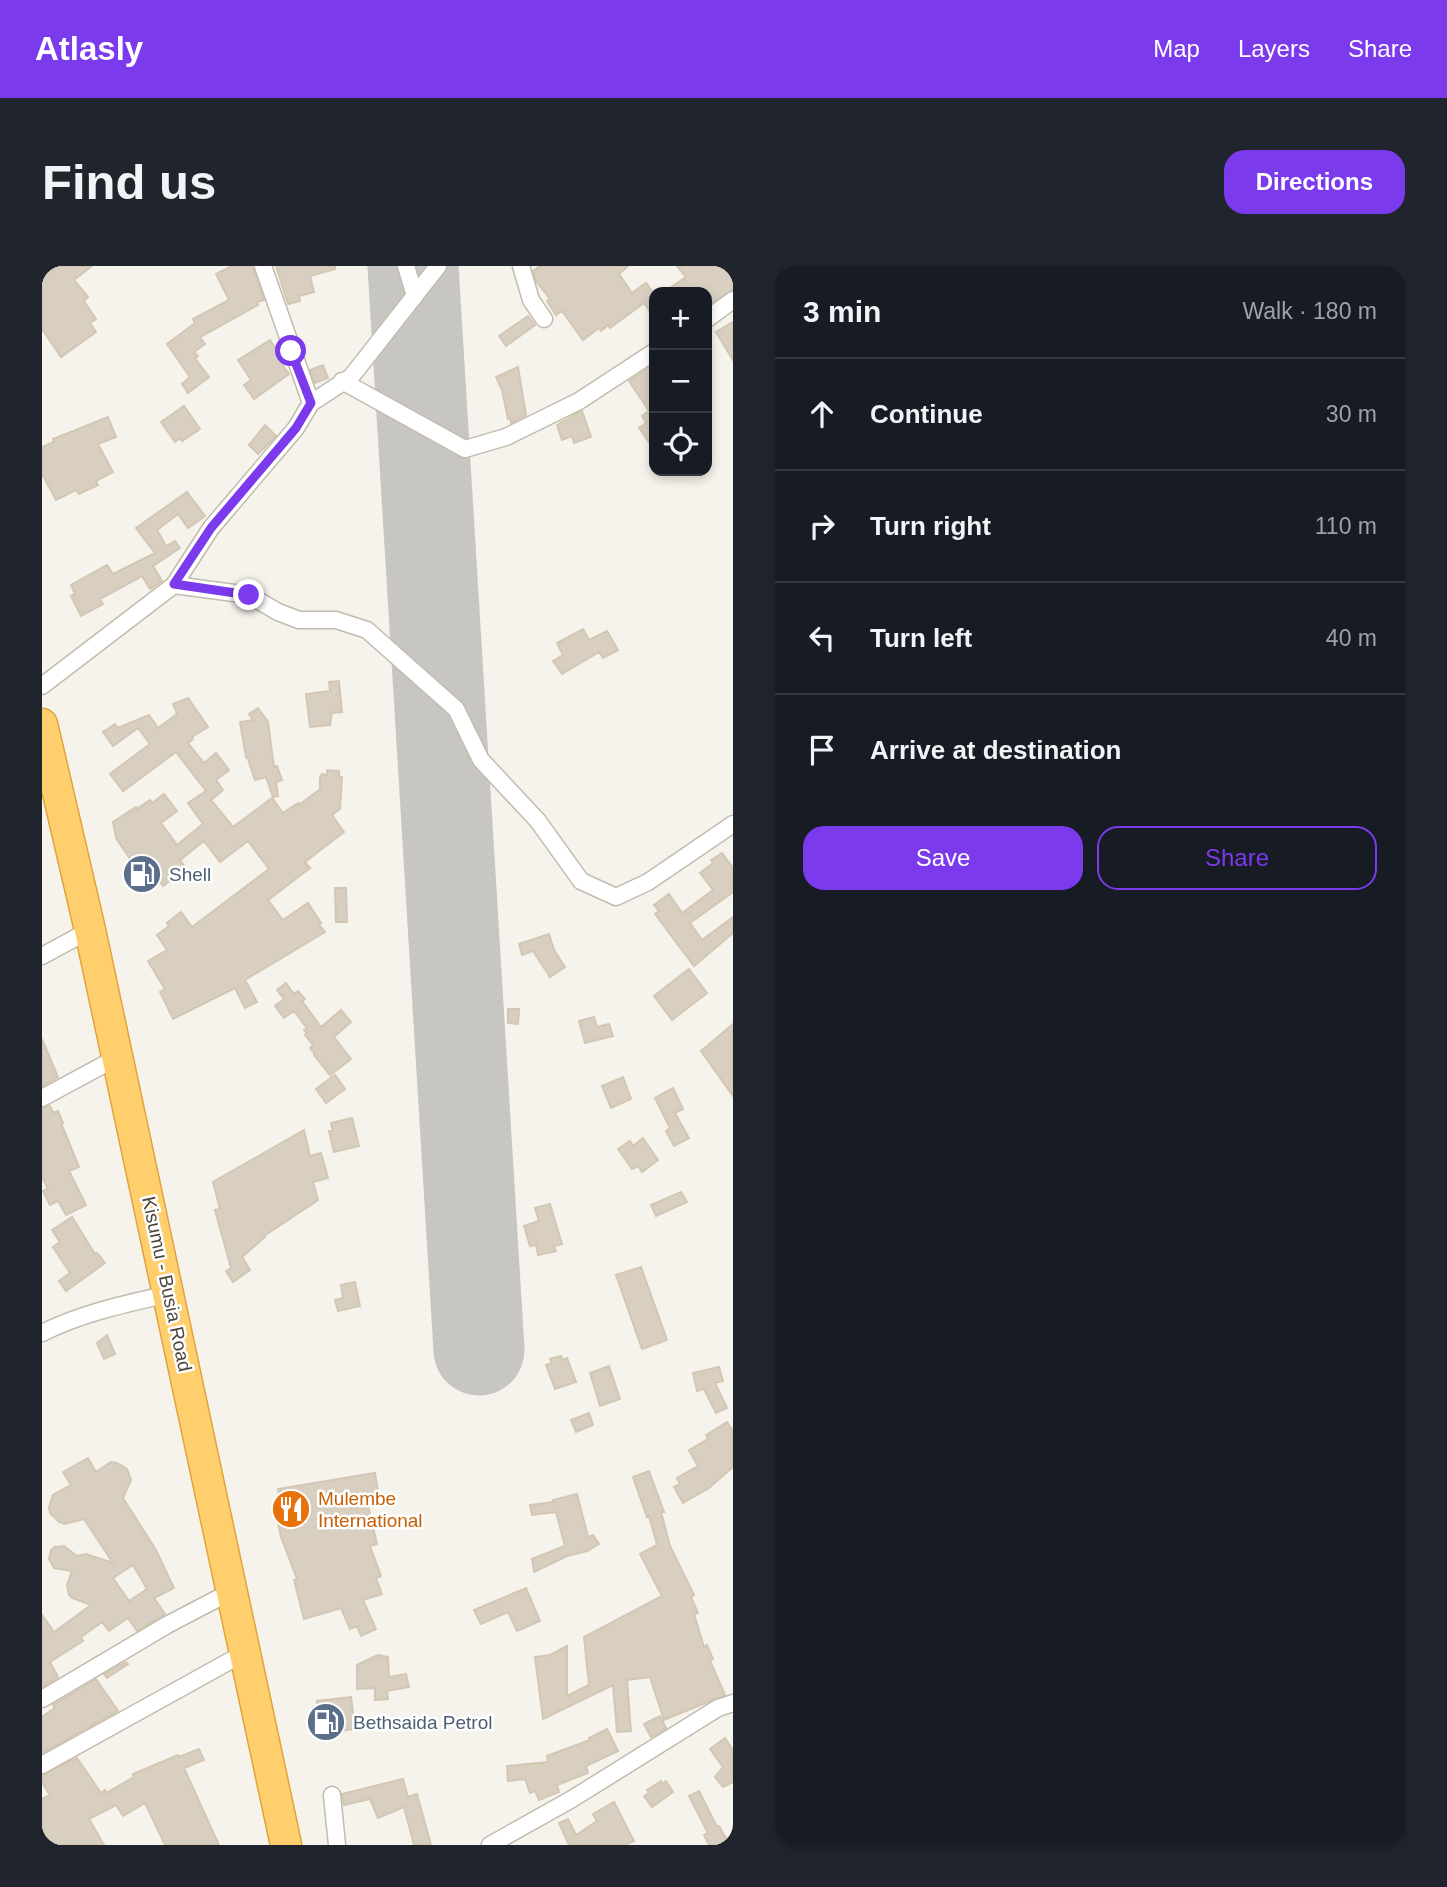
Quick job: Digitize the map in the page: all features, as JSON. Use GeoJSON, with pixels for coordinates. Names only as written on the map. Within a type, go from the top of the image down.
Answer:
{"type":"FeatureCollection","features":[{"type":"Feature","properties":{"kind":"highway","name":"Kisumu - Busia Road"},"geometry":{"type":"LineString","coordinates":[[42,724],[118,1057],[286,1845]]}},
{"type":"Feature","properties":{"kind":"street"},"geometry":{"type":"LineString","coordinates":[[263,266],[311,403]]}},
{"type":"Feature","properties":{"kind":"street"},"geometry":{"type":"LineString","coordinates":[[406,266],[415,296]]}},
{"type":"Feature","properties":{"kind":"street"},"geometry":{"type":"LineString","coordinates":[[42,686],[174,584],[211,528],[296,428],[311,403],[351,377],[438,266]]}},
{"type":"Feature","properties":{"kind":"street"},"geometry":{"type":"LineString","coordinates":[[521,266],[531,300],[544,319]]}},
{"type":"Feature","properties":{"kind":"street"},"geometry":{"type":"LineString","coordinates":[[712,315],[733,300]]}},
{"type":"Feature","properties":{"kind":"street"},"geometry":{"type":"LineString","coordinates":[[342,381],[465,449],[506,437],[579,401],[649,355]]}},
{"type":"Feature","properties":{"kind":"street"},"geometry":{"type":"LineString","coordinates":[[174,584],[249,595],[278,612],[299,620],[336,620],[368,631],[456,709],[481,760],[538,821],[581,881],[616,897],[648,882],[733,824]]}},
{"type":"Feature","properties":{"kind":"street"},"geometry":{"type":"LineString","coordinates":[[42,957],[90,930]]}},
{"type":"Feature","properties":{"kind":"street"},"geometry":{"type":"LineString","coordinates":[[42,1098],[118,1057]]}},
{"type":"Feature","properties":{"kind":"street"},"geometry":{"type":"LineString","coordinates":[[42,1334],[65,1322],[106,1308],[169,1294]]}},
{"type":"Feature","properties":{"kind":"street"},"geometry":{"type":"LineString","coordinates":[[42,1699],[167,1625],[233,1591]]}},
{"type":"Feature","properties":{"kind":"street"},"geometry":{"type":"LineString","coordinates":[[42,1765],[246,1652]]}},
{"type":"Feature","properties":{"kind":"street"},"geometry":{"type":"LineString","coordinates":[[490,1845],[572,1799],[718,1708],[733,1703]]}},
{"type":"Feature","properties":{"kind":"street"},"geometry":{"type":"LineString","coordinates":[[332,1795],[337,1845]]}},
{"type":"Feature","properties":{"kind":"building"},"geometry":{"type":"Polygon","coordinates":[[[58,266],[92,266],[74,280],[88,297],[84,301],[96,319],[90,323],[96,332],[61,357],[42,329],[42,278],[58,266]]]}},
{"type":"Feature","properties":{"kind":"building"},"geometry":{"type":"Polygon","coordinates":[[[232,266],[252,266],[264,300],[200,337],[205,344],[194,352],[198,356],[195,358],[209,377],[188,393],[182,384],[190,377],[167,344],[195,323],[193,319],[229,300],[216,274],[232,266]]]}},
{"type":"Feature","properties":{"kind":"building"},"geometry":{"type":"Polygon","coordinates":[[[276,266],[335,266],[335,269],[310,276],[314,292],[299,296],[300,301],[288,304],[276,266]]]}},
{"type":"Feature","properties":{"kind":"building"},"geometry":{"type":"Polygon","coordinates":[[[540,266],[628,266],[619,274],[632,293],[646,283],[649,287],[649,310],[644,303],[610,328],[608,325],[601,331],[599,328],[583,340],[562,311],[556,315],[533,271],[540,266]]]}},
{"type":"Feature","properties":{"kind":"building"},"geometry":{"type":"Polygon","coordinates":[[[677,266],[733,266],[733,290],[712,303],[712,287],[671,287],[686,277],[677,266]]]}},
{"type":"Feature","properties":{"kind":"building"},"geometry":{"type":"Polygon","coordinates":[[[528,316],[535,325],[506,346],[499,336],[528,316]]]}},
{"type":"Feature","properties":{"kind":"building"},"geometry":{"type":"Polygon","coordinates":[[[733,322],[733,360],[716,332],[733,322]]]}},
{"type":"Feature","properties":{"kind":"building"},"geometry":{"type":"Polygon","coordinates":[[[270,340],[281,357],[278,359],[289,374],[254,399],[244,385],[251,380],[238,360],[270,340]]]}},
{"type":"Feature","properties":{"kind":"building"},"geometry":{"type":"Polygon","coordinates":[[[323,365],[328,378],[315,383],[310,370],[323,365]]]}},
{"type":"Feature","properties":{"kind":"building"},"geometry":{"type":"Polygon","coordinates":[[[518,367],[526,415],[511,423],[496,377],[518,367]]]}},
{"type":"Feature","properties":{"kind":"building"},"geometry":{"type":"Polygon","coordinates":[[[649,368],[649,411],[629,381],[649,368]]]}},
{"type":"Feature","properties":{"kind":"building"},"geometry":{"type":"Polygon","coordinates":[[[184,406],[200,429],[182,441],[180,438],[175,442],[161,422],[184,406]]]}},
{"type":"Feature","properties":{"kind":"building"},"geometry":{"type":"Polygon","coordinates":[[[582,411],[591,437],[574,443],[572,436],[562,440],[557,425],[582,411]]]}},
{"type":"Feature","properties":{"kind":"building"},"geometry":{"type":"Polygon","coordinates":[[[649,411],[649,442],[639,428],[646,423],[642,416],[649,411]]]}},
{"type":"Feature","properties":{"kind":"building"},"geometry":{"type":"Polygon","coordinates":[[[108,417],[116,437],[98,444],[113,472],[96,481],[98,485],[79,494],[76,490],[56,500],[42,474],[42,447],[54,442],[53,439],[108,417]]]}},
{"type":"Feature","properties":{"kind":"building"},"geometry":{"type":"Polygon","coordinates":[[[265,425],[276,436],[258,454],[249,445],[265,425]]]}},
{"type":"Feature","properties":{"kind":"building"},"geometry":{"type":"Polygon","coordinates":[[[187,492],[205,516],[188,528],[178,514],[157,530],[166,546],[175,541],[180,548],[153,566],[162,581],[150,589],[142,576],[100,599],[103,604],[81,616],[71,596],[75,594],[71,585],[107,565],[113,574],[155,553],[136,528],[187,492]]]}},
{"type":"Feature","properties":{"kind":"building"},"geometry":{"type":"Polygon","coordinates":[[[583,629],[589,640],[607,631],[618,650],[603,658],[599,652],[562,674],[553,661],[563,655],[557,643],[583,629]]]}},
{"type":"Feature","properties":{"kind":"building"},"geometry":{"type":"Polygon","coordinates":[[[339,681],[342,712],[332,711],[330,725],[310,727],[306,694],[330,691],[329,682],[339,681]]]}},
{"type":"Feature","properties":{"kind":"building"},"geometry":{"type":"Polygon","coordinates":[[[188,698],[208,727],[192,737],[188,743],[204,763],[216,753],[229,770],[216,780],[223,790],[211,800],[233,827],[272,798],[283,813],[298,803],[299,805],[320,789],[320,778],[322,774],[327,775],[327,770],[339,771],[339,777],[342,777],[340,809],[332,815],[344,832],[305,862],[310,868],[268,900],[283,920],[308,903],[325,932],[245,980],[257,1002],[245,1008],[235,988],[173,1019],[160,992],[165,989],[148,961],[167,950],[157,935],[181,912],[192,927],[269,869],[248,841],[220,862],[204,841],[180,860],[186,868],[163,886],[148,865],[139,872],[116,838],[113,822],[150,800],[152,803],[164,794],[177,811],[161,823],[177,845],[203,824],[188,803],[206,791],[176,752],[123,791],[110,774],[150,744],[138,728],[113,746],[103,732],[115,724],[118,728],[149,715],[158,728],[177,714],[173,704],[188,698]]]}},
{"type":"Feature","properties":{"kind":"building"},"geometry":{"type":"Polygon","coordinates":[[[258,708],[268,722],[274,767],[277,766],[282,780],[276,782],[278,796],[273,797],[266,777],[255,780],[246,757],[240,722],[253,720],[249,714],[258,708]]]}},
{"type":"Feature","properties":{"kind":"building"},"geometry":{"type":"Polygon","coordinates":[[[722,853],[733,868],[733,892],[690,923],[702,940],[733,917],[733,933],[694,966],[655,914],[659,911],[654,905],[669,894],[682,913],[713,890],[700,873],[713,863],[711,860],[722,853]]]}},
{"type":"Feature","properties":{"kind":"building"},"geometry":{"type":"Polygon","coordinates":[[[335,888],[346,888],[347,922],[336,922],[335,888]]]}},
{"type":"Feature","properties":{"kind":"building"},"geometry":{"type":"Polygon","coordinates":[[[549,934],[554,950],[565,967],[550,977],[533,951],[522,955],[519,944],[549,934]]]}},
{"type":"Feature","properties":{"kind":"building"},"geometry":{"type":"Polygon","coordinates":[[[689,969],[707,993],[672,1020],[654,996],[689,969]]]}},
{"type":"Feature","properties":{"kind":"building"},"geometry":{"type":"Polygon","coordinates":[[[286,983],[294,994],[298,991],[305,999],[302,1001],[321,1027],[341,1010],[351,1022],[334,1037],[351,1059],[330,1075],[310,1048],[313,1045],[305,1035],[307,1034],[304,1030],[307,1028],[294,1011],[284,1018],[275,1006],[284,999],[277,990],[286,983]]]}},
{"type":"Feature","properties":{"kind":"building"},"geometry":{"type":"Polygon","coordinates":[[[508,1009],[519,1009],[518,1024],[508,1023],[508,1009]]]}},
{"type":"Feature","properties":{"kind":"building"},"geometry":{"type":"Polygon","coordinates":[[[594,1017],[597,1027],[609,1024],[613,1036],[585,1043],[579,1021],[594,1017]]]}},
{"type":"Feature","properties":{"kind":"building"},"geometry":{"type":"Polygon","coordinates":[[[733,1024],[733,1096],[701,1051],[733,1024]]]}},
{"type":"Feature","properties":{"kind":"building"},"geometry":{"type":"Polygon","coordinates":[[[42,1039],[58,1077],[42,1086],[42,1039]]]}},
{"type":"Feature","properties":{"kind":"building"},"geometry":{"type":"Polygon","coordinates":[[[335,1075],[345,1089],[326,1103],[316,1089],[335,1075]]]}},
{"type":"Feature","properties":{"kind":"building"},"geometry":{"type":"Polygon","coordinates":[[[623,1077],[631,1099],[611,1108],[602,1086],[623,1077]]]}},
{"type":"Feature","properties":{"kind":"building"},"geometry":{"type":"Polygon","coordinates":[[[673,1088],[683,1109],[675,1113],[689,1138],[674,1146],[666,1131],[670,1128],[655,1098],[673,1088]]]}},
{"type":"Feature","properties":{"kind":"building"},"geometry":{"type":"Polygon","coordinates":[[[50,1106],[53,1113],[58,1111],[79,1167],[69,1171],[86,1205],[66,1215],[58,1201],[50,1205],[43,1191],[48,1189],[42,1177],[42,1108],[50,1106]]]}},
{"type":"Feature","properties":{"kind":"building"},"geometry":{"type":"Polygon","coordinates":[[[352,1118],[359,1146],[334,1152],[329,1131],[333,1131],[331,1123],[352,1118]]]}},
{"type":"Feature","properties":{"kind":"building"},"geometry":{"type":"Polygon","coordinates":[[[304,1130],[310,1156],[321,1153],[328,1178],[313,1182],[318,1200],[264,1236],[242,1257],[250,1270],[233,1282],[226,1271],[231,1268],[215,1210],[220,1209],[213,1182],[304,1130]]]}},
{"type":"Feature","properties":{"kind":"building"},"geometry":{"type":"Polygon","coordinates":[[[643,1138],[658,1160],[642,1172],[638,1166],[632,1169],[618,1149],[630,1141],[633,1146],[643,1138]]]}},
{"type":"Feature","properties":{"kind":"building"},"geometry":{"type":"Polygon","coordinates":[[[681,1192],[687,1202],[656,1216],[651,1205],[681,1192]]]}},
{"type":"Feature","properties":{"kind":"building"},"geometry":{"type":"Polygon","coordinates":[[[550,1204],[562,1244],[554,1246],[556,1251],[538,1255],[536,1245],[530,1246],[524,1226],[539,1221],[535,1208],[550,1204]]]}},
{"type":"Feature","properties":{"kind":"building"},"geometry":{"type":"Polygon","coordinates":[[[72,1217],[95,1254],[105,1263],[66,1291],[59,1281],[70,1273],[53,1247],[60,1242],[52,1230],[72,1217]]]}},
{"type":"Feature","properties":{"kind":"building"},"geometry":{"type":"Polygon","coordinates":[[[641,1267],[667,1340],[642,1349],[616,1275],[641,1267]]]}},
{"type":"Feature","properties":{"kind":"building"},"geometry":{"type":"Polygon","coordinates":[[[355,1282],[360,1306],[338,1311],[335,1300],[343,1298],[341,1285],[355,1282]]]}},
{"type":"Feature","properties":{"kind":"building"},"geometry":{"type":"Polygon","coordinates":[[[107,1335],[115,1354],[104,1359],[97,1343],[107,1335]]]}},
{"type":"Feature","properties":{"kind":"building"},"geometry":{"type":"Polygon","coordinates":[[[561,1356],[563,1360],[567,1358],[576,1382],[555,1389],[546,1365],[552,1363],[550,1359],[561,1356]]]}},
{"type":"Feature","properties":{"kind":"building"},"geometry":{"type":"Polygon","coordinates":[[[609,1366],[620,1399],[600,1406],[590,1373],[609,1366]]]}},
{"type":"Feature","properties":{"kind":"building"},"geometry":{"type":"Polygon","coordinates":[[[719,1367],[723,1381],[715,1383],[727,1408],[716,1413],[704,1389],[697,1391],[693,1373],[719,1367]]]}},
{"type":"Feature","properties":{"kind":"building"},"geometry":{"type":"Polygon","coordinates":[[[589,1413],[593,1425],[576,1432],[571,1420],[589,1413]]]}},
{"type":"Feature","properties":{"kind":"building"},"geometry":{"type":"Polygon","coordinates":[[[727,1422],[733,1431],[733,1467],[709,1488],[683,1503],[674,1487],[680,1484],[677,1478],[698,1466],[689,1450],[708,1439],[706,1435],[727,1422]]]}},
{"type":"Feature","properties":{"kind":"building"},"geometry":{"type":"Polygon","coordinates":[[[88,1458],[96,1472],[111,1462],[127,1469],[131,1480],[123,1498],[156,1550],[174,1588],[154,1598],[165,1614],[137,1631],[128,1618],[109,1631],[102,1622],[81,1637],[83,1641],[50,1662],[58,1677],[42,1687],[42,1615],[54,1632],[91,1605],[69,1595],[67,1585],[72,1571],[54,1568],[49,1559],[51,1550],[64,1546],[77,1556],[86,1554],[113,1563],[84,1519],[65,1524],[50,1513],[53,1495],[71,1485],[63,1472],[88,1458]],[[133,1565],[113,1578],[129,1601],[147,1589],[133,1565]]]}},
{"type":"Feature","properties":{"kind":"building"},"geometry":{"type":"Polygon","coordinates":[[[649,1471],[664,1512],[661,1512],[670,1546],[694,1595],[691,1597],[698,1613],[694,1614],[704,1647],[707,1645],[713,1659],[710,1661],[725,1695],[664,1720],[650,1677],[627,1680],[631,1731],[617,1732],[613,1685],[543,1719],[535,1657],[550,1655],[567,1646],[567,1696],[589,1685],[584,1637],[662,1596],[640,1554],[657,1545],[649,1516],[647,1517],[633,1477],[649,1471]]]}},
{"type":"Feature","properties":{"kind":"building"},"geometry":{"type":"Polygon","coordinates":[[[375,1473],[380,1505],[368,1506],[377,1544],[370,1546],[381,1576],[376,1578],[382,1594],[363,1600],[376,1629],[361,1636],[357,1626],[350,1629],[341,1608],[304,1619],[294,1580],[297,1579],[281,1537],[275,1508],[282,1507],[278,1489],[375,1473]]]}},
{"type":"Feature","properties":{"kind":"building"},"geometry":{"type":"Polygon","coordinates":[[[577,1494],[588,1537],[593,1535],[599,1544],[534,1572],[532,1559],[565,1546],[556,1512],[532,1515],[530,1505],[553,1502],[577,1494]]]}},
{"type":"Feature","properties":{"kind":"building"},"geometry":{"type":"Polygon","coordinates":[[[526,1588],[540,1621],[517,1631],[508,1612],[481,1624],[474,1610],[526,1588]]]}},
{"type":"Feature","properties":{"kind":"building"},"geometry":{"type":"Polygon","coordinates":[[[378,1655],[388,1657],[389,1677],[406,1674],[409,1687],[387,1691],[388,1699],[375,1700],[375,1688],[357,1689],[357,1665],[378,1655]]]}},
{"type":"Feature","properties":{"kind":"building"},"geometry":{"type":"Polygon","coordinates":[[[126,1662],[128,1664],[107,1678],[104,1674],[126,1662]]]}},
{"type":"Feature","properties":{"kind":"building"},"geometry":{"type":"Polygon","coordinates":[[[96,1679],[118,1711],[42,1753],[42,1717],[55,1708],[53,1705],[96,1679]]]}},
{"type":"Feature","properties":{"kind":"building"},"geometry":{"type":"Polygon","coordinates":[[[351,1697],[355,1729],[321,1733],[317,1701],[351,1697]]]}},
{"type":"Feature","properties":{"kind":"building"},"geometry":{"type":"Polygon","coordinates":[[[660,1716],[666,1728],[651,1737],[644,1724],[660,1716]]]}},
{"type":"Feature","properties":{"kind":"building"},"geometry":{"type":"Polygon","coordinates":[[[607,1729],[618,1751],[586,1766],[588,1773],[557,1785],[559,1792],[539,1800],[535,1791],[530,1793],[525,1779],[508,1781],[507,1766],[548,1762],[547,1756],[590,1740],[589,1738],[607,1729]]]}},
{"type":"Feature","properties":{"kind":"building"},"geometry":{"type":"Polygon","coordinates":[[[725,1738],[733,1750],[733,1782],[723,1787],[715,1777],[723,1767],[710,1749],[725,1738]]]}},
{"type":"Feature","properties":{"kind":"building"},"geometry":{"type":"Polygon","coordinates":[[[199,1749],[204,1760],[184,1768],[219,1845],[165,1845],[145,1803],[123,1816],[116,1805],[89,1819],[104,1845],[42,1845],[42,1799],[50,1795],[42,1782],[42,1775],[77,1758],[101,1793],[105,1790],[106,1793],[134,1777],[133,1774],[199,1749]]]}},
{"type":"Feature","properties":{"kind":"building"},"geometry":{"type":"Polygon","coordinates":[[[403,1779],[408,1797],[417,1794],[431,1845],[414,1845],[404,1807],[378,1818],[370,1799],[344,1805],[342,1794],[403,1779]]]}},
{"type":"Feature","properties":{"kind":"building"},"geometry":{"type":"Polygon","coordinates":[[[661,1781],[663,1784],[666,1781],[673,1792],[652,1807],[644,1796],[649,1793],[647,1790],[661,1781]]]}},
{"type":"Feature","properties":{"kind":"building"},"geometry":{"type":"Polygon","coordinates":[[[699,1791],[717,1827],[719,1826],[730,1845],[709,1845],[704,1835],[708,1833],[689,1796],[699,1791]]]}},
{"type":"Feature","properties":{"kind":"building"},"geometry":{"type":"Polygon","coordinates":[[[614,1802],[634,1841],[625,1845],[569,1845],[559,1823],[568,1819],[576,1835],[597,1821],[593,1814],[614,1802]]]}},
{"type":"Feature","properties":{"kind":"runway"},"geometry":{"type":"LineString","coordinates":[[413,266],[479,1350]]}},
{"type":"Feature","properties":{"kind":"place","name":"Shell"},"geometry":{"type":"Point","coordinates":[142,874]}},
{"type":"Feature","properties":{"kind":"place","name":"Mulembe International"},"geometry":{"type":"Point","coordinates":[291,1509]}},
{"type":"Feature","properties":{"kind":"place","name":"Bethsaida Petrol"},"geometry":{"type":"Point","coordinates":[326,1722]}},
{"type":"Feature","properties":{"kind":"route"},"geometry":{"type":"LineString","coordinates":[[249,595],[174,584],[211,528],[296,428],[311,403],[291,351]]}}]}
